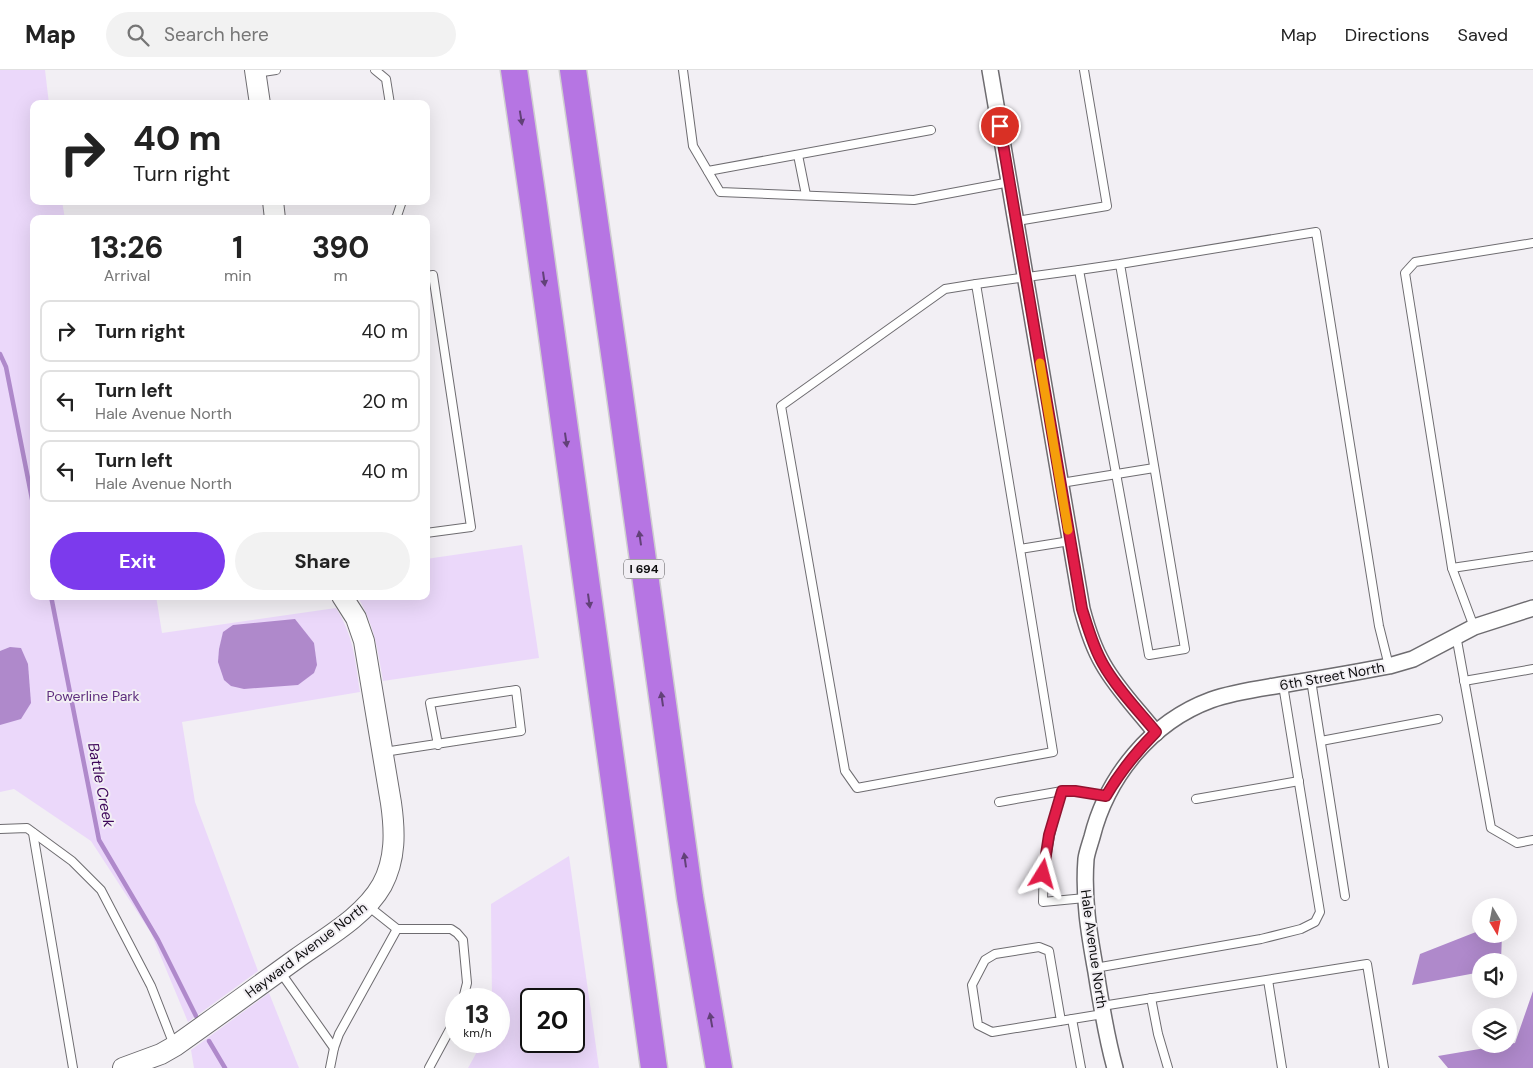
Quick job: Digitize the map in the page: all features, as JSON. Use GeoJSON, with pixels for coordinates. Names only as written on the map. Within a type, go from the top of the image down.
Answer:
{"type":"FeatureCollection","features":[{"type":"Feature","properties":{"kind":"highway"},"geometry":{"type":"LineString","coordinates":[[514,70],[654,1068]]}},
{"type":"Feature","properties":{"kind":"highway","name":"I 694"},"geometry":{"type":"LineString","coordinates":[[573,70],[690,897],[719,1068]]}},
{"type":"Feature","properties":{"kind":"street"},"geometry":{"type":"LineString","coordinates":[[990,70],[1082,609],[1090,636],[1103,664],[1117,685],[1156,732]]}},
{"type":"Feature","properties":{"kind":"street"},"geometry":{"type":"LineString","coordinates":[[255,72],[259,100]]}},
{"type":"Feature","properties":{"kind":"street","name":"Hayward Avenue North"},"geometry":{"type":"LineString","coordinates":[[123,1068],[166,1054],[352,918],[367,905],[383,881],[390,864],[393,849],[392,812],[363,635],[356,618],[345,600]]}},
{"type":"Feature","properties":{"kind":"street","name":"6th Street North"},"geometry":{"type":"LineString","coordinates":[[1156,732],[1181,715],[1210,700],[1237,692],[1389,666],[1413,659],[1474,627],[1533,608]]}},
{"type":"Feature","properties":{"kind":"street","name":"6th Street North"},"geometry":{"type":"LineString","coordinates":[[1509,616],[1533,615]]}},
{"type":"Feature","properties":{"kind":"street","name":"Hale Avenue North"},"geometry":{"type":"LineString","coordinates":[[1115,1068],[1106,1036],[1085,898],[1086,857],[1095,824],[1106,796],[1118,775],[1156,732]]}},
{"type":"Feature","properties":{"kind":"lane"},"geometry":{"type":"LineString","coordinates":[[255,72],[276,70]]}},
{"type":"Feature","properties":{"kind":"lane"},"geometry":{"type":"LineString","coordinates":[[376,70],[386,79],[389,100]]}},
{"type":"Feature","properties":{"kind":"lane"},"geometry":{"type":"LineString","coordinates":[[683,70],[693,146],[720,192],[914,200],[1010,182]]}},
{"type":"Feature","properties":{"kind":"lane"},"geometry":{"type":"LineString","coordinates":[[1017,221],[1107,206],[1084,70]]}},
{"type":"Feature","properties":{"kind":"lane"},"geometry":{"type":"LineString","coordinates":[[708,171],[932,130]]}},
{"type":"Feature","properties":{"kind":"lane"},"geometry":{"type":"LineString","coordinates":[[798,155],[806,195]]}},
{"type":"Feature","properties":{"kind":"lane"},"geometry":{"type":"LineString","coordinates":[[976,284],[1053,752],[857,788],[844,771],[781,406],[945,290],[976,284],[1120,264],[1316,232],[1380,626],[1389,666]]}},
{"type":"Feature","properties":{"kind":"lane"},"geometry":{"type":"LineString","coordinates":[[1474,627],[1452,568],[1405,273],[1415,262],[1533,243]]}},
{"type":"Feature","properties":{"kind":"lane"},"geometry":{"type":"LineString","coordinates":[[1079,270],[1149,655],[1185,649],[1120,264]]}},
{"type":"Feature","properties":{"kind":"lane"},"geometry":{"type":"LineString","coordinates":[[430,275],[433,275],[471,527],[430,532]]}},
{"type":"Feature","properties":{"kind":"lane"},"geometry":{"type":"LineString","coordinates":[[1061,483],[1154,468]]}},
{"type":"Feature","properties":{"kind":"lane"},"geometry":{"type":"LineString","coordinates":[[1020,549],[1070,542]]}},
{"type":"Feature","properties":{"kind":"lane"},"geometry":{"type":"LineString","coordinates":[[1452,568],[1533,556]]}},
{"type":"Feature","properties":{"kind":"lane"},"geometry":{"type":"LineString","coordinates":[[1456,635],[1491,828],[1517,843],[1533,840]]}},
{"type":"Feature","properties":{"kind":"lane"},"geometry":{"type":"LineString","coordinates":[[1464,681],[1533,669]]}},
{"type":"Feature","properties":{"kind":"lane"},"geometry":{"type":"LineString","coordinates":[[1311,680],[1345,896]]}},
{"type":"Feature","properties":{"kind":"lane"},"geometry":{"type":"LineString","coordinates":[[1095,968],[1261,939],[1301,929],[1314,922],[1320,912],[1283,685]]}},
{"type":"Feature","properties":{"kind":"lane"},"geometry":{"type":"LineString","coordinates":[[382,753],[438,745],[521,730],[516,690],[430,703],[438,745]]}},
{"type":"Feature","properties":{"kind":"lane"},"geometry":{"type":"LineString","coordinates":[[1321,741],[1438,719]]}},
{"type":"Feature","properties":{"kind":"lane"},"geometry":{"type":"LineString","coordinates":[[1196,800],[1299,782]]}},
{"type":"Feature","properties":{"kind":"lane"},"geometry":{"type":"LineString","coordinates":[[1000,802],[1062,791],[1106,796]]}},
{"type":"Feature","properties":{"kind":"lane"},"geometry":{"type":"LineString","coordinates":[[1062,791],[1045,855],[1043,902],[1085,898]]}},
{"type":"Feature","properties":{"kind":"lane"},"geometry":{"type":"LineString","coordinates":[[0,829],[26,828],[72,861],[101,890],[151,986],[166,1054]]}},
{"type":"Feature","properties":{"kind":"lane"},"geometry":{"type":"LineString","coordinates":[[33,833],[73,1068]]}},
{"type":"Feature","properties":{"kind":"lane"},"geometry":{"type":"LineString","coordinates":[[367,905],[397,930],[451,929],[457,933],[463,940],[467,983],[466,988]]}},
{"type":"Feature","properties":{"kind":"lane"},"geometry":{"type":"LineString","coordinates":[[330,1068],[339,1034],[397,930]]}},
{"type":"Feature","properties":{"kind":"lane"},"geometry":{"type":"LineString","coordinates":[[1061,1021],[1049,951],[1039,948],[995,954],[985,960],[972,984],[978,1025],[992,1032],[1061,1021],[1072,1019],[1151,998],[1367,964],[1384,1068]]}},
{"type":"Feature","properties":{"kind":"lane"},"geometry":{"type":"LineString","coordinates":[[279,971],[334,1048]]}},
{"type":"Feature","properties":{"kind":"lane"},"geometry":{"type":"LineString","coordinates":[[1268,980],[1282,1068]]}},
{"type":"Feature","properties":{"kind":"lane"},"geometry":{"type":"LineString","coordinates":[[1151,998],[1158,1034],[1168,1068]]}},
{"type":"Feature","properties":{"kind":"lane"},"geometry":{"type":"LineString","coordinates":[[1072,1019],[1081,1068]]}},
{"type":"Feature","properties":{"kind":"lane"},"geometry":{"type":"LineString","coordinates":[[429,1068],[445,1038]]}},
{"type":"Feature","properties":{"kind":"green space","name":"Powerline Park"},"geometry":{"type":"Polygon","coordinates":[[[0,70],[45,70],[49,100],[30,100],[30,205],[63,205],[64,215],[30,215],[30,600],[157,600],[162,633],[336,608],[350,639],[360,692],[182,722],[195,802],[258,971],[188,1022],[151,933],[91,841],[14,789],[0,792],[0,70]]]}},
{"type":"Feature","properties":{"kind":"green space"},"geometry":{"type":"Polygon","coordinates":[[[522,545],[539,658],[383,681],[377,648],[368,616],[359,600],[430,600],[430,558],[522,545]]]}},
{"type":"Feature","properties":{"kind":"green space"},"geometry":{"type":"Polygon","coordinates":[[[569,856],[599,1068],[468,1068],[476,1053],[510,1053],[510,988],[492,988],[491,904],[569,856]]]}},
{"type":"Feature","properties":{"kind":"green space"},"geometry":{"type":"Polygon","coordinates":[[[269,993],[299,1068],[194,1068],[191,1050],[269,993]]]}},
{"type":"Feature","properties":{"kind":"shaded area"},"geometry":{"type":"Polygon","coordinates":[[[295,619],[314,643],[317,665],[314,673],[298,685],[244,689],[231,686],[224,680],[218,662],[223,632],[233,625],[295,619]]]}},
{"type":"Feature","properties":{"kind":"shaded area"},"geometry":{"type":"Polygon","coordinates":[[[10,647],[21,648],[28,664],[31,703],[21,719],[0,725],[0,651],[10,647]]]}},
{"type":"Feature","properties":{"kind":"shaded area"},"geometry":{"type":"Polygon","coordinates":[[[1472,934],[1472,943],[1502,943],[1501,953],[1472,953],[1472,974],[1412,985],[1420,954],[1472,934]]]}},
{"type":"Feature","properties":{"kind":"shaded area"},"geometry":{"type":"Polygon","coordinates":[[[1533,991],[1533,1068],[1448,1068],[1438,1056],[1472,1050],[1472,1053],[1517,1053],[1517,1037],[1533,991]]]}},
{"type":"Feature","properties":{"kind":"waterway","name":"Battle Creek"},"geometry":{"type":"LineString","coordinates":[[0,354],[6,367],[30,489]]}},
{"type":"Feature","properties":{"kind":"waterway","name":"Battle Creek"},"geometry":{"type":"LineString","coordinates":[[52,600],[99,840],[158,940],[196,1016]]}},
{"type":"Feature","properties":{"kind":"waterway","name":"Battle Creek"},"geometry":{"type":"LineString","coordinates":[[209,1041],[225,1068]]}},
{"type":"Feature","properties":{"kind":"slow traffic"},"geometry":{"type":"LineString","coordinates":[[1040,363],[1068,530]]}},
{"type":"Feature","properties":{"kind":"route"},"geometry":{"type":"LineString","coordinates":[[1000,126],[1082,609],[1090,636],[1103,664],[1117,685],[1156,732],[1118,775],[1106,796],[1087,792],[1062,791],[1049,835],[1043,874]]}}]}
